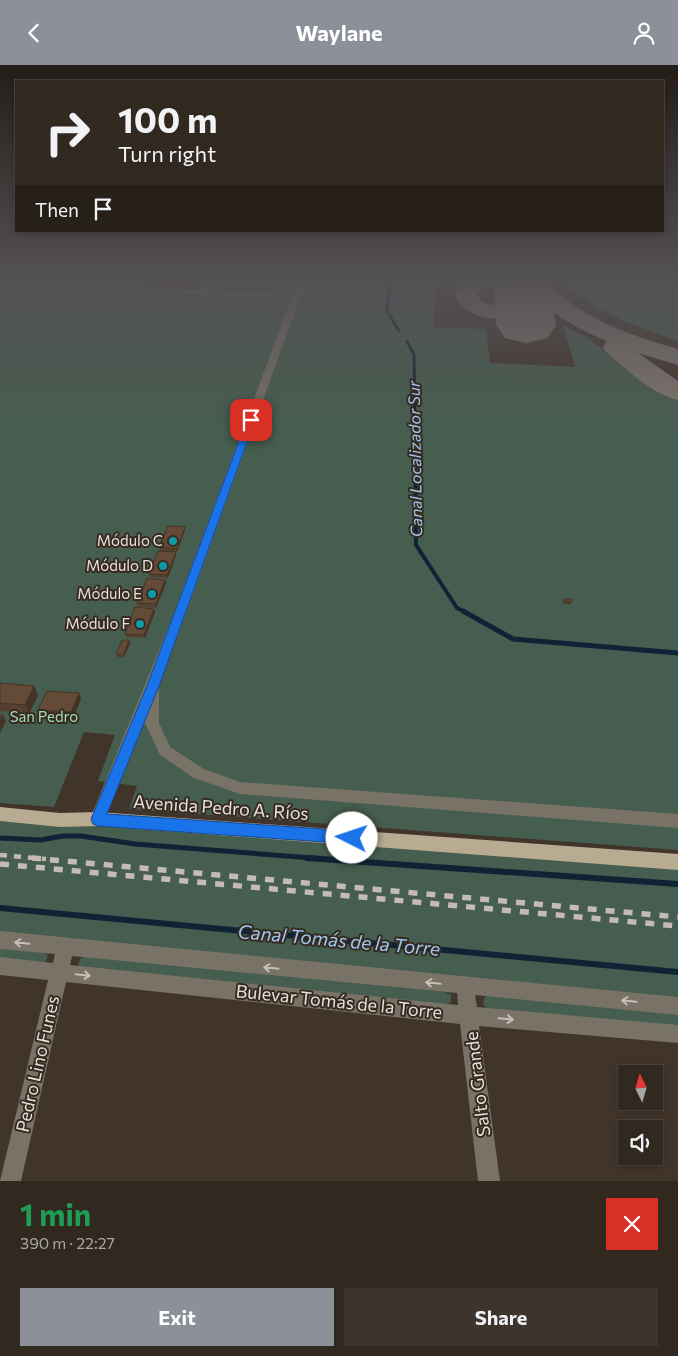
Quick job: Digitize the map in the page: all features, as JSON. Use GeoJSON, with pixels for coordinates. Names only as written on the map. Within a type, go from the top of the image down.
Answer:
{"type":"FeatureCollection","features":[{"type":"Feature","properties":{"kind":"main road","name":"Avenida Pedro A. Ríos"},"geometry":{"type":"LineString","coordinates":[[0,814],[60,819],[98,819],[678,861]]}},
{"type":"Feature","properties":{"kind":"street"},"geometry":{"type":"LineString","coordinates":[[98,819],[153,686],[283,330]]}},
{"type":"Feature","properties":{"kind":"street"},"geometry":{"type":"LineString","coordinates":[[153,686],[152,723],[165,751],[199,774],[240,788],[678,821]]}},
{"type":"Feature","properties":{"kind":"street","name":"Bulevar Tomás de la Torre"},"geometry":{"type":"LineString","coordinates":[[0,940],[465,987],[678,1006]]}},
{"type":"Feature","properties":{"kind":"street","name":"Pedro Lino Funes"},"geometry":{"type":"LineString","coordinates":[[10,1181],[65,948]]}},
{"type":"Feature","properties":{"kind":"street","name":"Bulevar Tomás de la Torre"},"geometry":{"type":"LineString","coordinates":[[0,966],[470,1016],[678,1034]]}},
{"type":"Feature","properties":{"kind":"street","name":"Salto Grande"},"geometry":{"type":"LineString","coordinates":[[465,987],[489,1181]]}},
{"type":"Feature","properties":{"kind":"green space","name":"San Pedro"},"geometry":{"type":"Polygon","coordinates":[[[0,330],[486,330],[490,363],[575,367],[564,330],[572,330],[583,335],[659,389],[678,398],[678,850],[129,809],[137,786],[98,781],[115,735],[84,732],[54,807],[0,803],[0,330]]]}},
{"type":"Feature","properties":{"kind":"green space"},"geometry":{"type":"Polygon","coordinates":[[[648,330],[678,330],[678,341],[648,330]]]}},
{"type":"Feature","properties":{"kind":"green space"},"geometry":{"type":"Polygon","coordinates":[[[0,814],[678,862],[678,1006],[0,940],[0,814]]]}},
{"type":"Feature","properties":{"kind":"green space"},"geometry":{"type":"Polygon","coordinates":[[[0,947],[43,952],[48,955],[46,961],[39,964],[0,960],[0,947]]]}},
{"type":"Feature","properties":{"kind":"green space"},"geometry":{"type":"Polygon","coordinates":[[[86,956],[445,992],[451,995],[451,1002],[445,1005],[80,969],[78,965],[80,959],[86,956]]]}},
{"type":"Feature","properties":{"kind":"green space"},"geometry":{"type":"Polygon","coordinates":[[[488,995],[678,1013],[678,1027],[487,1009],[483,1004],[484,998],[488,995]]]}},
{"type":"Feature","properties":{"kind":"building","name":"Módulo C"},"geometry":{"type":"Polygon","coordinates":[[[168,526],[185,527],[177,549],[159,547],[168,526]]]}},
{"type":"Feature","properties":{"kind":"building","name":"Módulo D"},"geometry":{"type":"Polygon","coordinates":[[[158,551],[176,552],[167,575],[149,574],[158,551]]]}},
{"type":"Feature","properties":{"kind":"building","name":"Módulo E"},"geometry":{"type":"Polygon","coordinates":[[[147,578],[165,580],[156,604],[137,603],[147,578]]]}},
{"type":"Feature","properties":{"kind":"building"},"geometry":{"type":"Polygon","coordinates":[[[564,599],[572,599],[572,602],[564,601],[564,599]]]}},
{"type":"Feature","properties":{"kind":"building","name":"Módulo F"},"geometry":{"type":"Polygon","coordinates":[[[135,607],[154,609],[144,635],[125,634],[135,607]]]}},
{"type":"Feature","properties":{"kind":"building"},"geometry":{"type":"Polygon","coordinates":[[[122,640],[129,640],[124,654],[116,654],[122,640]]]}},
{"type":"Feature","properties":{"kind":"building"},"geometry":{"type":"Polygon","coordinates":[[[0,683],[34,686],[25,705],[0,703],[0,683]]]}},
{"type":"Feature","properties":{"kind":"building"},"geometry":{"type":"Polygon","coordinates":[[[47,691],[79,693],[71,712],[38,710],[47,691]]]}},
{"type":"Feature","properties":{"kind":"waterway","name":"Canal Localizador Sur"},"geometry":{"type":"LineString","coordinates":[[407,341],[414,355],[415,423]]}},
{"type":"Feature","properties":{"kind":"waterway","name":"Canal Localizador Sur"},"geometry":{"type":"LineString","coordinates":[[415,422],[416,545],[457,608],[463,611]]}},
{"type":"Feature","properties":{"kind":"waterway","name":"Canal Localizador Sur"},"geometry":{"type":"LineString","coordinates":[[463,611],[513,639],[678,653]]}},
{"type":"Feature","properties":{"kind":"waterway"},"geometry":{"type":"LineString","coordinates":[[0,838],[40,840],[63,836],[81,836],[135,844],[325,859]]}},
{"type":"Feature","properties":{"kind":"waterway"},"geometry":{"type":"LineString","coordinates":[[307,858],[678,884]]}},
{"type":"Feature","properties":{"kind":"waterway","name":"Canal Tomás de la Torre"},"geometry":{"type":"LineString","coordinates":[[0,908],[678,972]]}},
{"type":"Feature","properties":{"kind":"taxiway"},"geometry":{"type":"LineString","coordinates":[[602,330],[639,345],[678,357]]}},
{"type":"Feature","properties":{"kind":"taxiway"},"geometry":{"type":"LineString","coordinates":[[615,347],[660,382],[678,392]]}},
{"type":"Feature","properties":{"kind":"railway"},"geometry":{"type":"LineString","coordinates":[[0,855],[46,859]]}},
{"type":"Feature","properties":{"kind":"railway"},"geometry":{"type":"LineString","coordinates":[[32,858],[678,917]]}},
{"type":"Feature","properties":{"kind":"railway"},"geometry":{"type":"LineString","coordinates":[[0,864],[678,926]]}},
{"type":"Feature","properties":{"kind":"place","name":"Módulo C"},"geometry":{"type":"Point","coordinates":[173,541]}},
{"type":"Feature","properties":{"kind":"place","name":"Módulo D"},"geometry":{"type":"Point","coordinates":[163,566]}},
{"type":"Feature","properties":{"kind":"place","name":"Módulo E"},"geometry":{"type":"Point","coordinates":[152,594]}},
{"type":"Feature","properties":{"kind":"place","name":"Módulo F"},"geometry":{"type":"Point","coordinates":[140,624]}},
{"type":"Feature","properties":{"kind":"route"},"geometry":{"type":"LineString","coordinates":[[251,420],[153,686],[111,783],[98,819],[352,838]]}}]}
